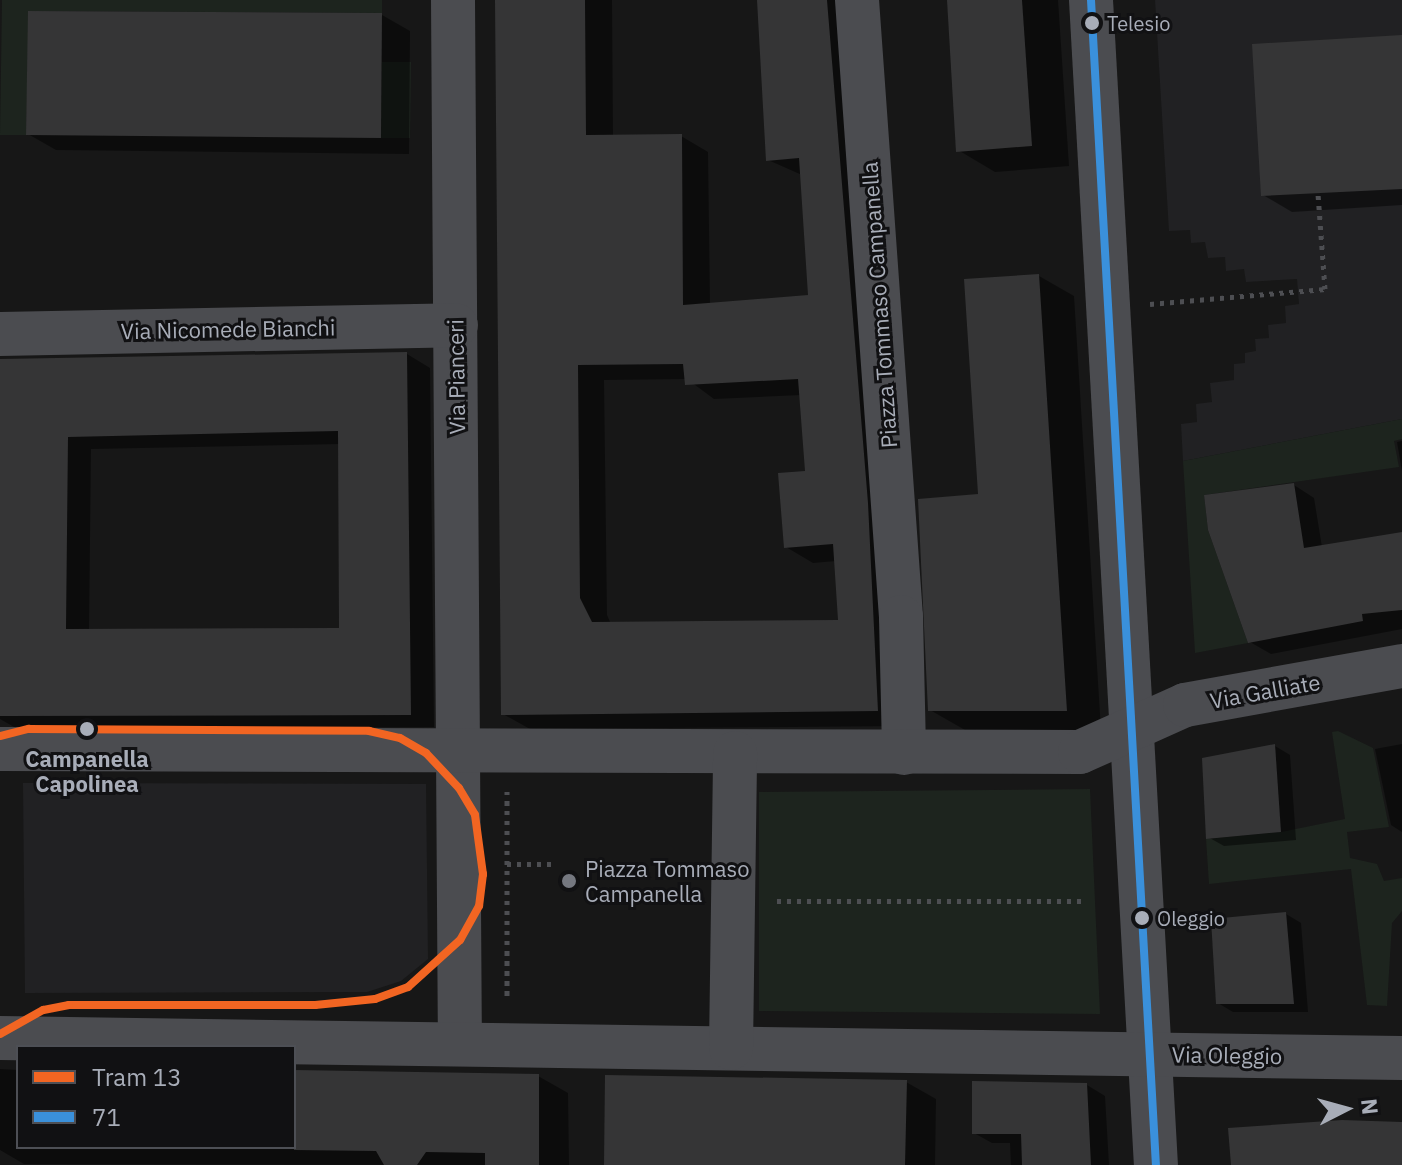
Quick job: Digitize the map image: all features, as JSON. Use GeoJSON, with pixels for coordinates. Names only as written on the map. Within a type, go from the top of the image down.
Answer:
{"type":"FeatureCollection","features":[{"type":"Feature","properties":{"kind":"street","name":"Via Pianceri"},"geometry":{"type":"LineString","coordinates":[[453,0],[459,754]]}},
{"type":"Feature","properties":{"kind":"street","name":"Piazza Tommaso Campanella"},"geometry":{"type":"LineString","coordinates":[[857,0],[901,617],[904,753]]}},
{"type":"Feature","properties":{"kind":"street"},"geometry":{"type":"LineString","coordinates":[[1091,0],[1156,1165]]}},
{"type":"Feature","properties":{"kind":"street","name":"Via Nicomede Bianchi"},"geometry":{"type":"LineString","coordinates":[[0,334],[456,325]]}},
{"type":"Feature","properties":{"kind":"street","name":"Via Galliate"},"geometry":{"type":"LineString","coordinates":[[1131,726],[1185,705],[1402,666]]}},
{"type":"Feature","properties":{"kind":"street"},"geometry":{"type":"LineString","coordinates":[[0,749],[459,754],[1080,752],[1131,726]]}},
{"type":"Feature","properties":{"kind":"street"},"geometry":{"type":"LineString","coordinates":[[731,1048],[735,753]]}},
{"type":"Feature","properties":{"kind":"street"},"geometry":{"type":"LineString","coordinates":[[459,754],[460,1043]]}},
{"type":"Feature","properties":{"kind":"street"},"geometry":{"type":"LineString","coordinates":[[0,1038],[1148,1053]]}},
{"type":"Feature","properties":{"kind":"street","name":"Via Oleggio"},"geometry":{"type":"LineString","coordinates":[[1148,1053],[1402,1058]]}},
{"type":"Feature","properties":{"kind":"path"},"geometry":{"type":"LineString","coordinates":[[1150,304],[1325,289],[1318,193]]}},
{"type":"Feature","properties":{"kind":"path"},"geometry":{"type":"LineString","coordinates":[[507,786],[507,999]]}},
{"type":"Feature","properties":{"kind":"path"},"geometry":{"type":"LineString","coordinates":[[507,864],[555,864]]}},
{"type":"Feature","properties":{"kind":"path"},"geometry":{"type":"LineString","coordinates":[[732,901],[1086,901]]}},
{"type":"Feature","properties":{"kind":"shaded area"},"geometry":{"type":"Polygon","coordinates":[[[2,0],[382,0],[382,13],[29,11],[26,135],[0,135],[2,0]]]}},
{"type":"Feature","properties":{"kind":"shaded area"},"geometry":{"type":"Polygon","coordinates":[[[1155,0],[1402,0],[1402,419],[1183,461],[1181,424],[1197,422],[1196,404],[1212,402],[1210,383],[1234,380],[1234,364],[1245,363],[1245,353],[1256,351],[1255,339],[1269,338],[1268,325],[1286,323],[1285,306],[1299,304],[1297,279],[1246,282],[1244,269],[1226,271],[1225,257],[1208,258],[1205,242],[1191,243],[1190,230],[1169,231],[1155,0]]]}},
{"type":"Feature","properties":{"kind":"shaded area"},"geometry":{"type":"Polygon","coordinates":[[[382,62],[411,62],[410,138],[381,138],[382,62]]]}},
{"type":"Feature","properties":{"kind":"shaded area"},"geometry":{"type":"Polygon","coordinates":[[[1402,419],[1402,439],[1394,441],[1399,467],[1204,495],[1208,530],[1248,643],[1195,653],[1183,461],[1402,419]]]}},
{"type":"Feature","properties":{"kind":"shaded area"},"geometry":{"type":"Polygon","coordinates":[[[1338,731],[1373,748],[1389,827],[1347,832],[1350,858],[1377,864],[1384,881],[1402,878],[1402,911],[1392,923],[1387,1006],[1367,1005],[1351,869],[1209,884],[1206,839],[1281,832],[1345,819],[1332,732],[1338,731]]]}},
{"type":"Feature","properties":{"kind":"shaded area"},"geometry":{"type":"Polygon","coordinates":[[[23,783],[426,784],[428,959],[401,981],[367,992],[25,993],[23,783]]]}},
{"type":"Feature","properties":{"kind":"shaded area"},"geometry":{"type":"Polygon","coordinates":[[[1090,789],[1100,1014],[759,1011],[759,792],[1090,789]]]}},
{"type":"Feature","properties":{"kind":"building"},"geometry":{"type":"Polygon","coordinates":[[[495,0],[585,0],[586,135],[682,134],[683,305],[808,295],[799,158],[766,161],[757,0],[827,0],[868,503],[878,711],[501,715],[495,0]],[[683,364],[578,365],[580,598],[592,622],[838,620],[833,544],[784,548],[778,473],[805,471],[798,379],[685,385],[683,364]]]}},
{"type":"Feature","properties":{"kind":"building"},"geometry":{"type":"Polygon","coordinates":[[[947,0],[1022,0],[1032,146],[956,152],[947,0]]]}},
{"type":"Feature","properties":{"kind":"building"},"geometry":{"type":"Polygon","coordinates":[[[28,11],[382,13],[381,138],[26,135],[28,11]]]}},
{"type":"Feature","properties":{"kind":"building"},"geometry":{"type":"Polygon","coordinates":[[[1402,35],[1402,189],[1261,196],[1252,44],[1402,35]]]}},
{"type":"Feature","properties":{"kind":"building"},"geometry":{"type":"Polygon","coordinates":[[[1039,274],[1067,711],[928,711],[918,499],[978,494],[964,279],[1039,274]]]}},
{"type":"Feature","properties":{"kind":"building"},"geometry":{"type":"Polygon","coordinates":[[[407,352],[411,715],[0,716],[0,359],[407,352]],[[338,431],[68,437],[66,629],[339,628],[338,431]]]}},
{"type":"Feature","properties":{"kind":"building"},"geometry":{"type":"Polygon","coordinates":[[[1294,483],[1304,548],[1402,532],[1402,610],[1362,614],[1363,621],[1248,643],[1208,530],[1204,495],[1294,483]]]}},
{"type":"Feature","properties":{"kind":"building"},"geometry":{"type":"Polygon","coordinates":[[[1275,744],[1281,832],[1206,839],[1202,758],[1275,744]]]}},
{"type":"Feature","properties":{"kind":"building"},"geometry":{"type":"Polygon","coordinates":[[[1286,912],[1294,1004],[1216,1004],[1211,919],[1286,912]]]}},
{"type":"Feature","properties":{"kind":"building"},"geometry":{"type":"Polygon","coordinates":[[[296,1070],[539,1074],[539,1165],[485,1165],[485,1153],[426,1152],[417,1165],[384,1165],[376,1151],[294,1150],[296,1070]]]}},
{"type":"Feature","properties":{"kind":"building"},"geometry":{"type":"Polygon","coordinates":[[[605,1075],[907,1080],[905,1165],[604,1165],[605,1075]]]}},
{"type":"Feature","properties":{"kind":"building"},"geometry":{"type":"Polygon","coordinates":[[[972,1081],[1087,1083],[1091,1165],[1022,1165],[1021,1134],[972,1134],[972,1081]]]}},
{"type":"Feature","properties":{"kind":"building"},"geometry":{"type":"Polygon","coordinates":[[[1342,1120],[1402,1122],[1402,1165],[1231,1165],[1228,1128],[1342,1120]]]}},
{"type":"Feature","properties":{"kind":"tram line","name":"13"},"geometry":{"type":"LineString","coordinates":[[0,736],[29,729],[369,731],[400,738],[426,753],[459,788],[475,815],[483,874],[479,906],[460,940],[408,987],[375,999],[315,1005],[69,1005],[43,1010],[0,1034]]}},
{"type":"Feature","properties":{"kind":"transit line","name":"71"},"geometry":{"type":"LineString","coordinates":[[1091,0],[1156,1165]]}},
{"type":"Feature","properties":{"kind":"place","name":"Telesio"},"geometry":{"type":"Point","coordinates":[1092,23]}},
{"type":"Feature","properties":{"kind":"place","name":"Campanella Capolinea"},"geometry":{"type":"Point","coordinates":[87,729]}},
{"type":"Feature","properties":{"kind":"place","name":"Piazza Tommaso Campanella"},"geometry":{"type":"Point","coordinates":[569,881]}},
{"type":"Feature","properties":{"kind":"place","name":"Oleggio"},"geometry":{"type":"Point","coordinates":[1142,918]}}]}
